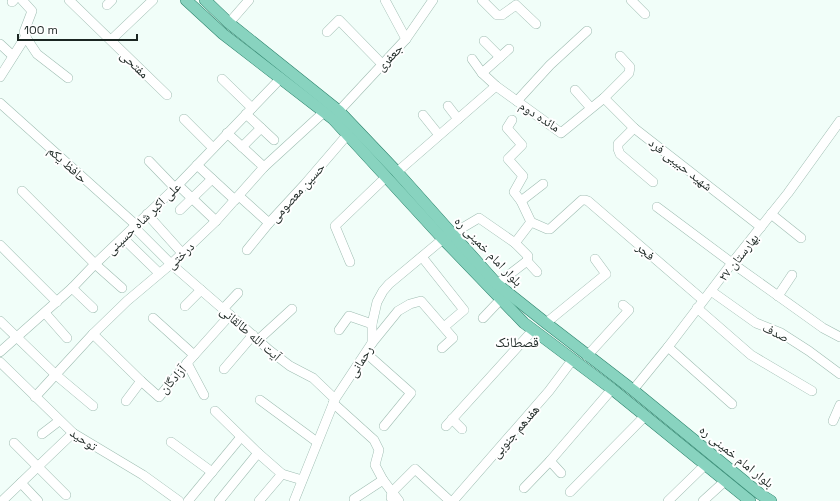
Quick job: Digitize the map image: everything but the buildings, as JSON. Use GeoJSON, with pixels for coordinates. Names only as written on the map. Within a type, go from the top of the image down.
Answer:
{"type":"FeatureCollection","features":[{"type":"Feature","properties":{"kind":"main road","name":"بلوار امام خمینی ره"},"geometry":{"type":"LineString","coordinates":[[186,0],[223,34],[333,119],[386,177],[497,284],[587,356],[633,390],[760,494],[771,501]]}},
{"type":"Feature","properties":{"kind":"main road","name":"بلوار امام خمینی ره"},"geometry":{"type":"LineString","coordinates":[[205,0],[229,23],[339,111],[397,172],[447,237],[501,300],[533,330],[612,389],[750,501]]}},
{"type":"Feature","properties":{"kind":"street"},"geometry":{"type":"LineString","coordinates":[[22,0],[32,11],[24,32],[26,36],[37,54],[68,78]]}},
{"type":"Feature","properties":{"kind":"street","name":"مفتحی"},"geometry":{"type":"LineString","coordinates":[[69,0],[167,96]]}},
{"type":"Feature","properties":{"kind":"street"},"geometry":{"type":"LineString","coordinates":[[111,40],[153,0]]}},
{"type":"Feature","properties":{"kind":"street"},"geometry":{"type":"LineString","coordinates":[[229,23],[249,0]]}},
{"type":"Feature","properties":{"kind":"street"},"geometry":{"type":"LineString","coordinates":[[385,0],[406,39]]}},
{"type":"Feature","properties":{"kind":"street","name":"جعفری"},"geometry":{"type":"LineString","coordinates":[[339,111],[406,39],[433,0]]}},
{"type":"Feature","properties":{"kind":"street"},"geometry":{"type":"LineString","coordinates":[[482,0],[497,15],[502,15],[516,5],[536,24]]}},
{"type":"Feature","properties":{"kind":"street"},"geometry":{"type":"LineString","coordinates":[[631,0],[645,14]]}},
{"type":"Feature","properties":{"kind":"street"},"geometry":{"type":"LineString","coordinates":[[327,32],[339,20],[382,64]]}},
{"type":"Feature","properties":{"kind":"street"},"geometry":{"type":"LineString","coordinates":[[517,101],[550,65],[587,31]]}},
{"type":"Feature","properties":{"kind":"street"},"geometry":{"type":"LineString","coordinates":[[0,77],[26,36]]}},
{"type":"Feature","properties":{"kind":"street"},"geometry":{"type":"LineString","coordinates":[[484,41],[500,57]]}},
{"type":"Feature","properties":{"kind":"street"},"geometry":{"type":"LineString","coordinates":[[0,44],[13,56]]}},
{"type":"Feature","properties":{"kind":"street"},"geometry":{"type":"LineString","coordinates":[[482,73],[509,50]]}},
{"type":"Feature","properties":{"kind":"street","name":"مائده دوم"},"geometry":{"type":"LineString","coordinates":[[472,59],[482,73],[496,86],[562,133],[604,98],[629,73],[630,66],[620,56]]}},
{"type":"Feature","properties":{"kind":"street","name":"علی اکبر شاه حسینی"},"geometry":{"type":"LineString","coordinates":[[0,352],[72,288],[176,186],[281,78]]}},
{"type":"Feature","properties":{"kind":"street"},"geometry":{"type":"LineString","coordinates":[[222,79],[261,128],[274,140]]}},
{"type":"Feature","properties":{"kind":"street"},"geometry":{"type":"LineString","coordinates":[[397,172],[496,86]]}},
{"type":"Feature","properties":{"kind":"street"},"geometry":{"type":"LineString","coordinates":[[575,90],[591,108]]}},
{"type":"Feature","properties":{"kind":"street","name":"شهید حبیبی فرد"},"geometry":{"type":"LineString","coordinates":[[604,98],[634,128],[761,227]]}},
{"type":"Feature","properties":{"kind":"street","name":"حافظ یکم"},"geometry":{"type":"LineString","coordinates":[[0,103],[135,226],[170,264]]}},
{"type":"Feature","properties":{"kind":"street"},"geometry":{"type":"LineString","coordinates":[[448,106],[458,119]]}},
{"type":"Feature","properties":{"kind":"street","name":"درختی"},"geometry":{"type":"LineString","coordinates":[[35,397],[93,334],[127,300],[159,274],[216,221],[264,168],[324,112]]}},
{"type":"Feature","properties":{"kind":"street"},"geometry":{"type":"LineString","coordinates":[[423,115],[439,135]]}},
{"type":"Feature","properties":{"kind":"street"},"geometry":{"type":"LineString","coordinates":[[184,119],[213,148]]}},
{"type":"Feature","properties":{"kind":"street"},"geometry":{"type":"LineString","coordinates":[[512,120],[507,128],[522,146],[508,159],[523,176],[514,192],[521,201],[531,222],[516,243],[528,256],[527,261],[537,272]]}},
{"type":"Feature","properties":{"kind":"street","name":"بهارستان ۲۷"},"geometry":{"type":"LineString","coordinates":[[633,390],[788,193],[839,124]]}},
{"type":"Feature","properties":{"kind":"street"},"geometry":{"type":"LineString","coordinates":[[242,147],[261,128]]}},
{"type":"Feature","properties":{"kind":"street"},"geometry":{"type":"LineString","coordinates":[[634,128],[618,144],[618,149],[620,154],[653,182]]}},
{"type":"Feature","properties":{"kind":"street"},"geometry":{"type":"LineString","coordinates":[[227,133],[264,168]]}},
{"type":"Feature","properties":{"kind":"street","name":"حسین معصومی"},"geometry":{"type":"LineString","coordinates":[[247,250],[348,134]]}},
{"type":"Feature","properties":{"kind":"street"},"geometry":{"type":"LineString","coordinates":[[149,161],[216,221]]}},
{"type":"Feature","properties":{"kind":"street"},"geometry":{"type":"LineString","coordinates":[[197,164],[212,178],[269,223]]}},
{"type":"Feature","properties":{"kind":"street"},"geometry":{"type":"LineString","coordinates":[[350,262],[335,226],[386,177]]}},
{"type":"Feature","properties":{"kind":"street"},"geometry":{"type":"LineString","coordinates":[[180,210],[212,178]]}},
{"type":"Feature","properties":{"kind":"street"},"geometry":{"type":"LineString","coordinates":[[521,201],[543,184]]}},
{"type":"Feature","properties":{"kind":"street"},"geometry":{"type":"LineString","coordinates":[[22,191],[95,264],[122,288]]}},
{"type":"Feature","properties":{"kind":"street","name":"فجر"},"geometry":{"type":"LineString","coordinates":[[531,222],[550,229],[582,200],[588,201],[704,300]]}},
{"type":"Feature","properties":{"kind":"street"},"geometry":{"type":"LineString","coordinates":[[657,206],[778,296],[823,328],[840,337]]}},
{"type":"Feature","properties":{"kind":"street"},"geometry":{"type":"LineString","coordinates":[[147,214],[182,253]]}},
{"type":"Feature","properties":{"kind":"street"},"geometry":{"type":"LineString","coordinates":[[771,214],[801,238]]}},
{"type":"Feature","properties":{"kind":"street","name":"رحمانی"},"geometry":{"type":"LineString","coordinates":[[294,501],[334,401],[372,343],[372,324],[377,302],[389,284],[447,237],[478,218],[516,243]]}},
{"type":"Feature","properties":{"kind":"street"},"geometry":{"type":"LineString","coordinates":[[123,238],[159,274]]}},
{"type":"Feature","properties":{"kind":"street"},"geometry":{"type":"LineString","coordinates":[[0,245],[57,302]]}},
{"type":"Feature","properties":{"kind":"street"},"geometry":{"type":"LineString","coordinates":[[422,257],[464,310],[444,327]]}},
{"type":"Feature","properties":{"kind":"street"},"geometry":{"type":"LineString","coordinates":[[546,323],[606,274],[595,259]]}},
{"type":"Feature","properties":{"kind":"street"},"geometry":{"type":"LineString","coordinates":[[497,284],[527,261]]}},
{"type":"Feature","properties":{"kind":"street","name":"آیت الله طالقانی"},"geometry":{"type":"LineString","coordinates":[[170,264],[269,350],[290,366],[313,378],[374,440],[380,450],[375,465],[383,480]]}},
{"type":"Feature","properties":{"kind":"street"},"geometry":{"type":"LineString","coordinates":[[778,296],[792,275]]}},
{"type":"Feature","properties":{"kind":"street"},"geometry":{"type":"LineString","coordinates":[[72,288],[93,308]]}},
{"type":"Feature","properties":{"kind":"street"},"geometry":{"type":"LineString","coordinates":[[185,306],[201,290]]}},
{"type":"Feature","properties":{"kind":"street","name":"صدف"},"geometry":{"type":"LineString","coordinates":[[711,291],[756,323],[781,333],[809,351],[840,374]]}},
{"type":"Feature","properties":{"kind":"street"},"geometry":{"type":"LineString","coordinates":[[222,309],[238,292]]}},
{"type":"Feature","properties":{"kind":"street"},"geometry":{"type":"LineString","coordinates":[[483,318],[501,300]]}},
{"type":"Feature","properties":{"kind":"street"},"geometry":{"type":"LineString","coordinates":[[372,343],[398,311],[410,304],[421,301],[453,338],[442,348]]}},
{"type":"Feature","properties":{"kind":"street"},"geometry":{"type":"LineString","coordinates":[[587,356],[629,310],[623,305]]}},
{"type":"Feature","properties":{"kind":"street"},"geometry":{"type":"LineString","coordinates":[[698,308],[751,355],[812,391]]}},
{"type":"Feature","properties":{"kind":"street"},"geometry":{"type":"LineString","coordinates":[[224,369],[256,338],[292,309]]}},
{"type":"Feature","properties":{"kind":"street"},"geometry":{"type":"LineString","coordinates":[[45,312],[67,338]]}},
{"type":"Feature","properties":{"kind":"street","name":"آزادگان"},"geometry":{"type":"LineString","coordinates":[[93,334],[159,397],[230,315]]}},
{"type":"Feature","properties":{"kind":"street"},"geometry":{"type":"LineString","coordinates":[[339,330],[349,316],[372,324]]}},
{"type":"Feature","properties":{"kind":"street"},"geometry":{"type":"LineString","coordinates":[[153,318],[194,355]]}},
{"type":"Feature","properties":{"kind":"street"},"geometry":{"type":"LineString","coordinates":[[0,321],[56,375],[93,406]]}},
{"type":"Feature","properties":{"kind":"street"},"geometry":{"type":"LineString","coordinates":[[462,429],[449,422],[533,330]]}},
{"type":"Feature","properties":{"kind":"street"},"geometry":{"type":"LineString","coordinates":[[668,347],[732,404]]}},
{"type":"Feature","properties":{"kind":"street"},"geometry":{"type":"LineString","coordinates":[[366,353],[411,393],[384,426]]}},
{"type":"Feature","properties":{"kind":"street","name":"هفدهم جنوبی"},"geometry":{"type":"LineString","coordinates":[[453,501],[549,391],[573,359]]}},
{"type":"Feature","properties":{"kind":"street","name":"توحید"},"geometry":{"type":"LineString","coordinates":[[0,362],[73,434],[143,475],[179,501]]}},
{"type":"Feature","properties":{"kind":"street"},"geometry":{"type":"LineString","coordinates":[[187,363],[204,395]]}},
{"type":"Feature","properties":{"kind":"street"},"geometry":{"type":"LineString","coordinates":[[126,401],[141,381]]}},
{"type":"Feature","properties":{"kind":"street"},"geometry":{"type":"LineString","coordinates":[[524,488],[550,461],[612,389]]}},
{"type":"Feature","properties":{"kind":"street"},"geometry":{"type":"LineString","coordinates":[[260,400],[317,442]]}},
{"type":"Feature","properties":{"kind":"street"},"geometry":{"type":"LineString","coordinates":[[833,421],[840,405]]}},
{"type":"Feature","properties":{"kind":"street"},"geometry":{"type":"LineString","coordinates":[[215,411],[282,474],[302,480]]}},
{"type":"Feature","properties":{"kind":"street"},"geometry":{"type":"LineString","coordinates":[[570,492],[645,416]]}},
{"type":"Feature","properties":{"kind":"street"},"geometry":{"type":"LineString","coordinates":[[42,434],[59,421]]}},
{"type":"Feature","properties":{"kind":"street"},"geometry":{"type":"LineString","coordinates":[[2,501],[73,434]]}},
{"type":"Feature","properties":{"kind":"street"},"geometry":{"type":"LineString","coordinates":[[188,501],[241,437]]}},
{"type":"Feature","properties":{"kind":"street"},"geometry":{"type":"LineString","coordinates":[[171,442],[212,472]]}},
{"type":"Feature","properties":{"kind":"street"},"geometry":{"type":"LineString","coordinates":[[14,443],[66,494]]}},
{"type":"Feature","properties":{"kind":"street"},"geometry":{"type":"LineString","coordinates":[[219,501],[258,453]]}},
{"type":"Feature","properties":{"kind":"street"},"geometry":{"type":"LineString","coordinates":[[550,461],[561,473]]}},
{"type":"Feature","properties":{"kind":"street"},"geometry":{"type":"LineString","coordinates":[[668,501],[706,465]]}},
{"type":"Feature","properties":{"kind":"street"},"geometry":{"type":"LineString","coordinates":[[391,496],[415,469],[450,501]]}},
{"type":"Feature","properties":{"kind":"street"},"geometry":{"type":"LineString","coordinates":[[259,501],[282,474]]}},
{"type":"Feature","properties":{"kind":"street"},"geometry":{"type":"LineString","coordinates":[[354,499],[383,480],[391,496],[399,501]]}},
{"type":"Feature","properties":{"kind":"street"},"geometry":{"type":"LineString","coordinates":[[703,501],[725,481]]}},
{"type":"Feature","properties":{"kind":"street"},"geometry":{"type":"LineString","coordinates":[[21,483],[38,501]]}},
{"type":"Feature","properties":{"kind":"district","name":"قصطانک"},"geometry":{"type":"Point","coordinates":[517,342]}}]}
